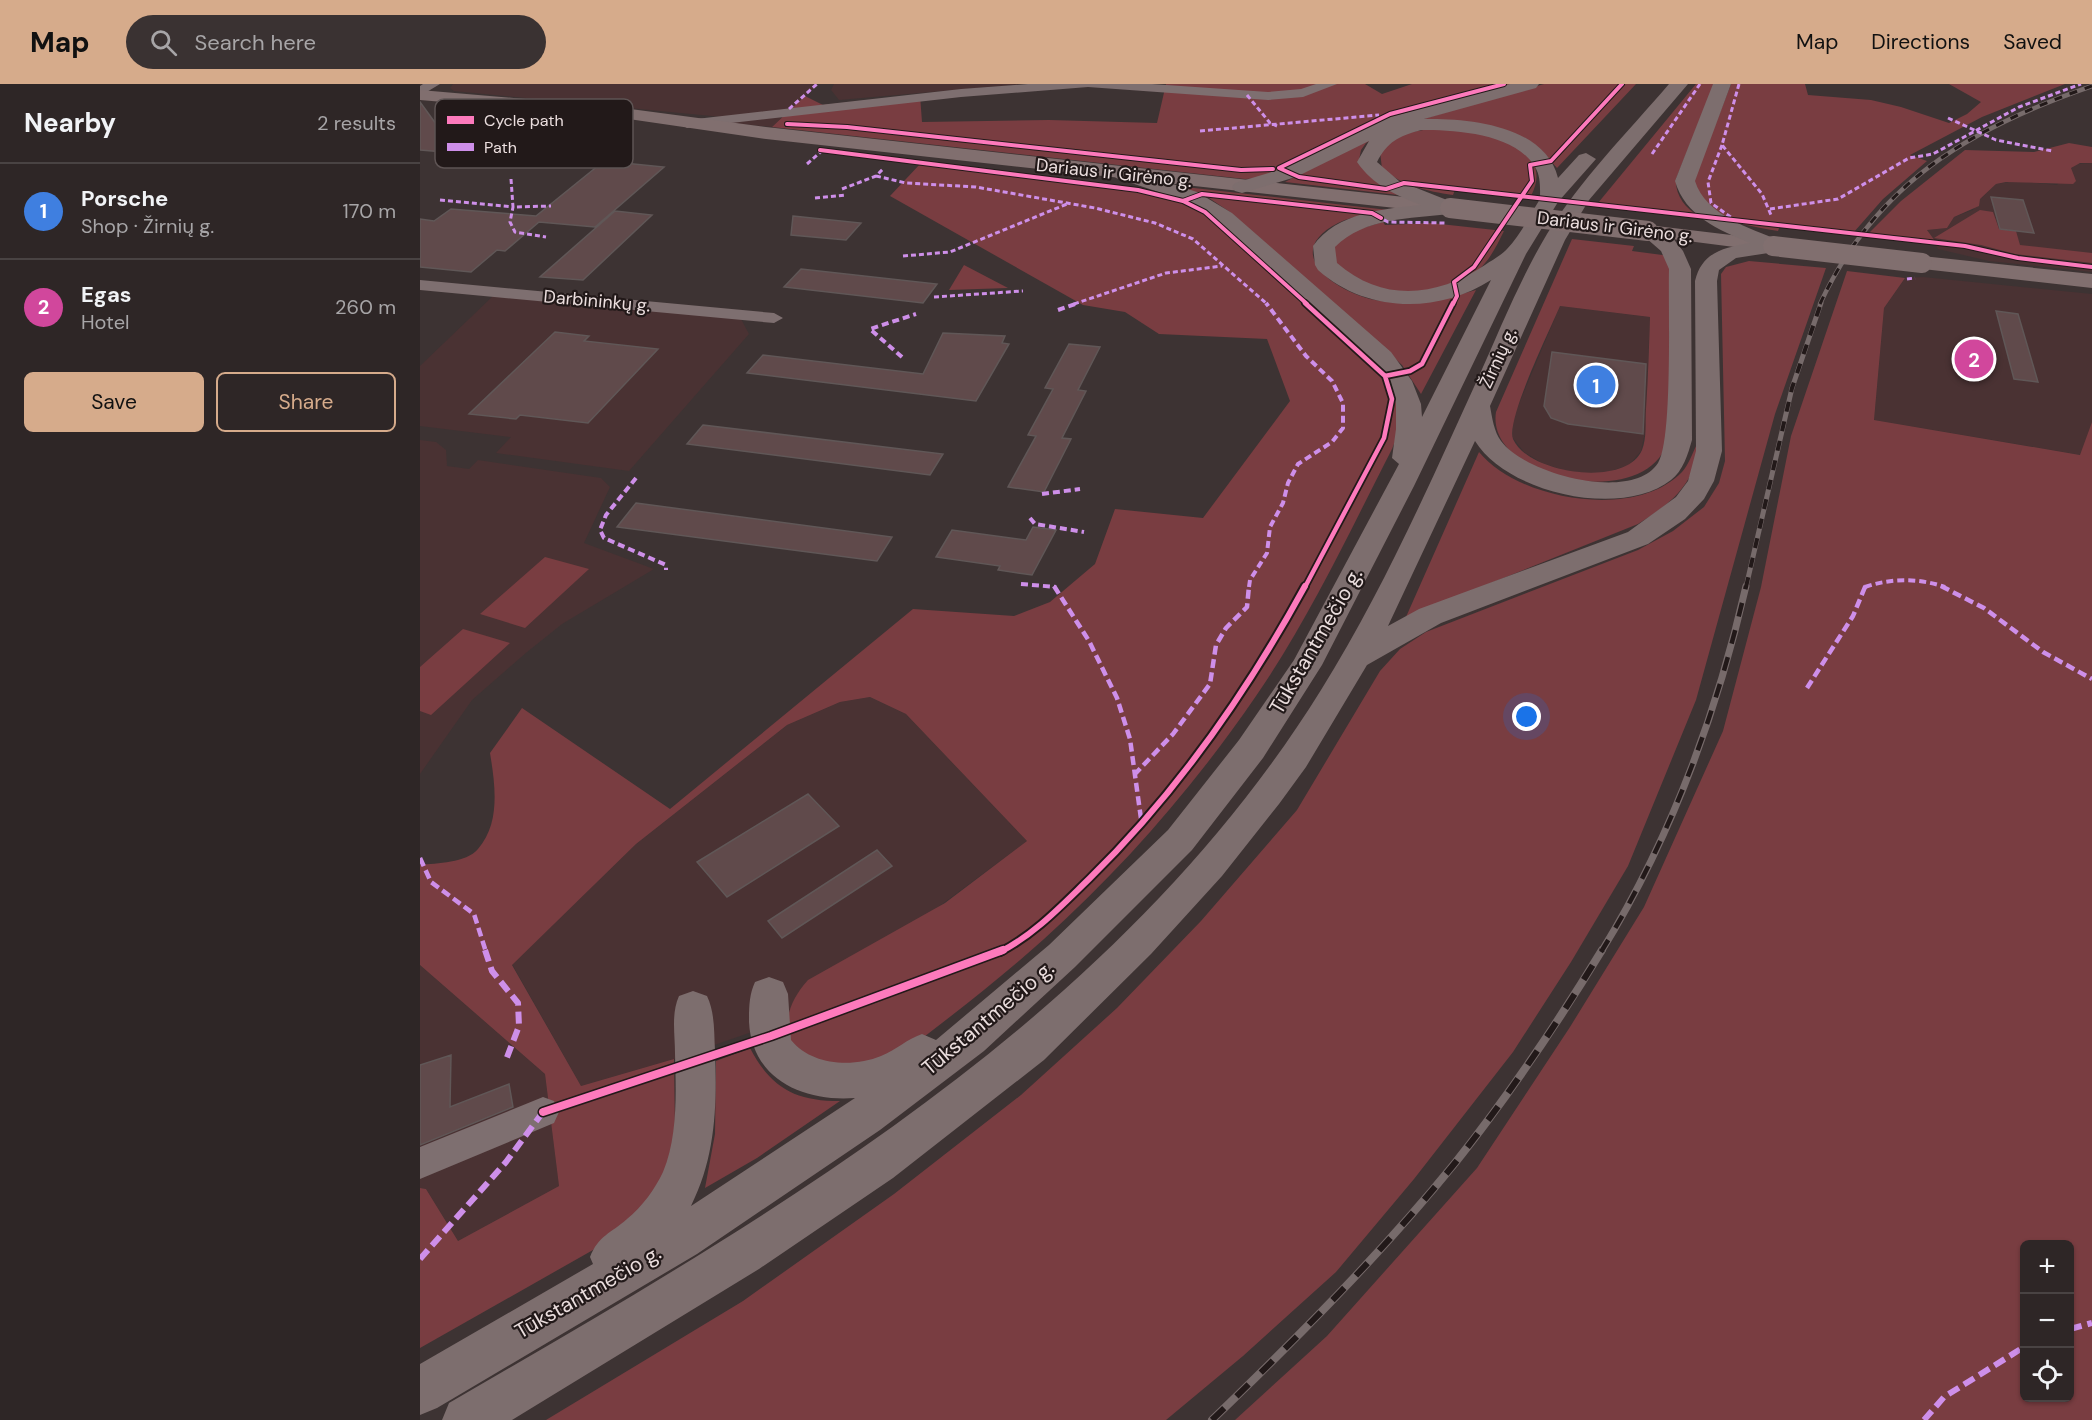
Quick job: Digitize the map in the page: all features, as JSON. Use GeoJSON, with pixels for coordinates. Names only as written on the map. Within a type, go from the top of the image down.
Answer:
{"type":"FeatureCollection","features":[{"type":"Feature","properties":{"kind":"highway"},"geometry":{"type":"LineString","coordinates":[[1242,187],[1289,173],[1390,123],[1530,84]]}},
{"type":"Feature","properties":{"kind":"highway","name":"Žirnių g."},"geometry":{"type":"LineString","coordinates":[[1356,657],[1399,573],[1554,240],[1581,197],[1679,84]]}},
{"type":"Feature","properties":{"kind":"highway"},"geometry":{"type":"LineString","coordinates":[[1722,84],[1685,181],[1686,190],[1701,209],[1773,246]]}},
{"type":"Feature","properties":{"kind":"highway"},"geometry":{"type":"LineString","coordinates":[[1450,208],[1387,183],[1373,172],[1367,162],[1373,146],[1390,134],[1416,126],[1448,124],[1495,131],[1523,144],[1543,163],[1549,176],[1550,199]]}},
{"type":"Feature","properties":{"kind":"highway","name":"Žirnių g."},"geometry":{"type":"LineString","coordinates":[[1401,486],[1515,254],[1550,199],[1596,147]]}},
{"type":"Feature","properties":{"kind":"highway"},"geometry":{"type":"LineString","coordinates":[[1123,174],[1190,196],[1225,217],[1390,365],[1398,374],[1408,398],[1412,418],[1401,486]]}},
{"type":"Feature","properties":{"kind":"highway"},"geometry":{"type":"LineString","coordinates":[[1450,208],[1376,218],[1351,225],[1333,235],[1323,246],[1326,265],[1348,284],[1367,291],[1415,297],[1457,290],[1515,254]]}},
{"type":"Feature","properties":{"kind":"highway"},"geometry":{"type":"LineString","coordinates":[[1477,403],[1482,430],[1491,446],[1504,459],[1539,480],[1566,487],[1594,489],[1621,488],[1660,476],[1672,462],[1678,440],[1680,269],[1676,254],[1665,241],[1648,231]]}},
{"type":"Feature","properties":{"kind":"highway"},"geometry":{"type":"LineString","coordinates":[[1356,657],[1430,616],[1638,538],[1667,520],[1686,503],[1698,489],[1707,470],[1709,451],[1706,281],[1709,267],[1730,253],[1773,246]]}},
{"type":"Feature","properties":{"kind":"highway","name":"Tūkstantmečio g."},"geometry":{"type":"LineString","coordinates":[[420,1391],[681,1238],[865,1116],[970,1038],[1062,956],[1180,840],[1251,749],[1307,665],[1401,486]]}},
{"type":"Feature","properties":{"kind":"highway","name":"Tūkstantmečio g."},"geometry":{"type":"LineString","coordinates":[[466,1420],[702,1282],[887,1158],[1008,1065],[1122,962],[1215,861],[1294,759],[1356,657]]}},
{"type":"Feature","properties":{"kind":"highway"},"geometry":{"type":"LineString","coordinates":[[770,994],[771,1036],[775,1050],[788,1064],[804,1074],[829,1080],[860,1079],[902,1066],[1011,987],[1062,956]]}},
{"type":"Feature","properties":{"kind":"highway"},"geometry":{"type":"LineString","coordinates":[[462,1366],[544,1296],[623,1250],[649,1230],[676,1193],[685,1174],[692,1145],[695,1061],[693,1008]]}},
{"type":"Feature","properties":{"kind":"main road","name":"Dariaus ir Girėno g."},"geometry":{"type":"LineString","coordinates":[[420,93],[483,99]]}},
{"type":"Feature","properties":{"kind":"main road","name":"Dariaus ir Girėno g."},"geometry":{"type":"LineString","coordinates":[[420,107],[435,108]]}},
{"type":"Feature","properties":{"kind":"main road","name":"Dariaus ir Girėno g."},"geometry":{"type":"LineString","coordinates":[[633,115],[680,123],[1123,174],[1450,208],[2092,281]]}},
{"type":"Feature","properties":{"kind":"main road","name":"Dariaus ir Girėno g."},"geometry":{"type":"LineString","coordinates":[[633,121],[680,123]]}},
{"type":"Feature","properties":{"kind":"street"},"geometry":{"type":"LineString","coordinates":[[420,93],[433,84]]}},
{"type":"Feature","properties":{"kind":"street"},"geometry":{"type":"LineString","coordinates":[[680,123],[783,115],[961,93],[1085,84]]}},
{"type":"Feature","properties":{"kind":"street"},"geometry":{"type":"LineString","coordinates":[[1092,84],[1268,96],[1303,93],[1330,84]]}},
{"type":"Feature","properties":{"kind":"street"},"geometry":{"type":"LineString","coordinates":[[766,133],[762,129],[764,122],[783,115]]}},
{"type":"Feature","properties":{"kind":"street","name":"Darbininkų g."},"geometry":{"type":"LineString","coordinates":[[420,285],[774,318]]}},
{"type":"Feature","properties":{"kind":"street"},"geometry":{"type":"LineString","coordinates":[[420,1163],[543,1112]]}},
{"type":"Feature","properties":{"kind":"shaded area"},"geometry":{"type":"Polygon","coordinates":[[[453,84],[818,84],[772,127],[732,123],[722,117],[633,108],[633,99],[536,99],[454,91],[450,88],[453,84]]]}},
{"type":"Feature","properties":{"kind":"shaded area"},"geometry":{"type":"Polygon","coordinates":[[[834,84],[1023,84],[839,100],[831,90],[834,84]]]}},
{"type":"Feature","properties":{"kind":"shaded area"},"geometry":{"type":"Polygon","coordinates":[[[1166,84],[1365,84],[1382,94],[1412,84],[1516,84],[1261,178],[1245,179],[772,127],[805,96],[823,105],[920,95],[922,122],[1049,120],[1157,123],[1166,84]]]}},
{"type":"Feature","properties":{"kind":"shaded area"},"geometry":{"type":"Polygon","coordinates":[[[1544,84],[1636,84],[1557,168],[1542,151],[1473,123],[1380,135],[1366,143],[1361,150],[1359,160],[1362,167],[1374,180],[1407,196],[1285,182],[1388,129],[1544,84]]]}},
{"type":"Feature","properties":{"kind":"shaded area"},"geometry":{"type":"Polygon","coordinates":[[[1696,84],[1714,84],[1676,179],[1676,185],[1682,200],[1699,216],[1598,203],[1696,84]]]}},
{"type":"Feature","properties":{"kind":"shaded area"},"geometry":{"type":"Polygon","coordinates":[[[1731,84],[1805,84],[1808,95],[1871,100],[1949,123],[1967,114],[1981,102],[1949,84],[2065,84],[1982,117],[1910,155],[1927,161],[1883,199],[1854,232],[1781,223],[1778,231],[1735,222],[1706,207],[1699,197],[1694,180],[1731,84]]]}},
{"type":"Feature","properties":{"kind":"shaded area"},"geometry":{"type":"Polygon","coordinates":[[[1451,128],[1498,139],[1526,154],[1534,165],[1536,179],[1531,196],[1456,187],[1453,195],[1407,184],[1382,169],[1380,151],[1395,139],[1422,130],[1451,128]]]}},
{"type":"Feature","properties":{"kind":"shaded area"},"geometry":{"type":"Polygon","coordinates":[[[2069,143],[2092,147],[2092,163],[2080,163],[2071,168],[2076,181],[2073,184],[2006,182],[1996,184],[1980,199],[1979,206],[1954,217],[1947,228],[1927,230],[1935,241],[1869,233],[1901,201],[1965,150],[2034,152],[2069,143]]]}},
{"type":"Feature","properties":{"kind":"shaded area"},"geometry":{"type":"Polygon","coordinates":[[[921,163],[1141,192],[1174,200],[1201,211],[1382,377],[1393,380],[1401,426],[1392,449],[1294,637],[1233,729],[1184,793],[1130,854],[1044,939],[970,1002],[892,1061],[864,1068],[812,1063],[787,1040],[787,1023],[798,993],[808,980],[945,903],[1027,841],[906,714],[870,697],[840,702],[787,725],[636,844],[512,965],[581,1086],[674,1059],[675,1129],[671,1161],[656,1198],[623,1233],[420,1348],[420,1188],[426,1189],[458,1241],[559,1186],[545,1074],[420,965],[420,865],[466,857],[473,854],[485,839],[493,815],[494,803],[490,753],[522,708],[670,809],[913,609],[1014,616],[1050,602],[1095,564],[1115,509],[1203,518],[1290,401],[1267,339],[1159,334],[1125,312],[1083,305],[890,196],[921,163]]]}},
{"type":"Feature","properties":{"kind":"shaded area"},"geometry":{"type":"Polygon","coordinates":[[[2092,163],[2092,272],[1989,261],[1938,249],[1927,230],[1947,228],[1954,217],[1973,210],[1980,199],[1996,184],[2015,181],[2057,185],[2075,164],[2092,163]]]}},
{"type":"Feature","properties":{"kind":"shaded area"},"geometry":{"type":"Polygon","coordinates":[[[1185,187],[1397,211],[1360,216],[1338,223],[1321,235],[1314,247],[1314,259],[1320,270],[1331,280],[1360,296],[1375,300],[1426,301],[1476,290],[1421,394],[1402,365],[1230,212],[1209,198],[1185,187]]]}},
{"type":"Feature","properties":{"kind":"shaded area"},"geometry":{"type":"Polygon","coordinates":[[[1980,210],[1993,212],[1999,229],[2016,231],[2020,245],[2092,253],[2092,263],[2015,254],[1981,245],[1934,238],[1980,210]]]}},
{"type":"Feature","properties":{"kind":"shaded area"},"geometry":{"type":"Polygon","coordinates":[[[1383,222],[1385,225],[1431,223],[1504,231],[1480,269],[1464,280],[1435,289],[1386,291],[1359,282],[1334,262],[1334,245],[1349,232],[1383,222]]]}},
{"type":"Feature","properties":{"kind":"shaded area"},"geometry":{"type":"Polygon","coordinates":[[[1572,239],[1634,246],[1632,251],[1670,256],[1670,427],[1668,439],[1656,462],[1633,476],[1604,481],[1572,480],[1541,471],[1516,456],[1500,436],[1496,412],[1572,239]],[[1560,306],[1530,374],[1516,413],[1513,439],[1522,451],[1537,461],[1577,472],[1617,469],[1632,462],[1642,450],[1645,440],[1650,317],[1560,306]]]}},
{"type":"Feature","properties":{"kind":"shaded area"},"geometry":{"type":"Polygon","coordinates":[[[1749,261],[1826,268],[1775,414],[1696,700],[1628,866],[1571,962],[1513,1052],[1414,1179],[1336,1272],[1243,1356],[1166,1420],[546,1420],[743,1301],[894,1194],[1021,1095],[1117,1008],[1201,921],[1297,810],[1380,671],[1400,649],[1426,632],[1638,550],[1673,531],[1704,507],[1719,483],[1725,461],[1721,274],[1726,267],[1749,261]]]}},
{"type":"Feature","properties":{"kind":"shaded area"},"geometry":{"type":"Polygon","coordinates":[[[964,265],[1008,288],[949,290],[964,265]]]}},
{"type":"Feature","properties":{"kind":"shaded area"},"geometry":{"type":"Polygon","coordinates":[[[1847,271],[1905,278],[1884,308],[1874,420],[2080,455],[2092,422],[2092,1420],[1235,1420],[1327,1336],[1477,1168],[1570,1027],[1644,907],[1723,731],[1761,587],[1791,436],[1847,271]]]}},
{"type":"Feature","properties":{"kind":"shaded area"},"geometry":{"type":"Polygon","coordinates":[[[1923,277],[2092,294],[2092,422],[2081,455],[1874,420],[1884,308],[1905,278],[1923,277]]]}},
{"type":"Feature","properties":{"kind":"shaded area"},"geometry":{"type":"Polygon","coordinates":[[[493,296],[741,319],[749,334],[629,471],[496,453],[511,437],[420,426],[420,366],[493,296]]]}},
{"type":"Feature","properties":{"kind":"shaded area"},"geometry":{"type":"Polygon","coordinates":[[[1560,306],[1650,317],[1645,432],[1641,451],[1629,465],[1608,472],[1584,473],[1563,470],[1542,463],[1524,452],[1513,438],[1513,418],[1560,306]]]}},
{"type":"Feature","properties":{"kind":"shaded area"},"geometry":{"type":"Polygon","coordinates":[[[420,440],[436,442],[446,450],[447,466],[469,469],[478,460],[601,478],[610,487],[584,543],[654,569],[562,624],[472,700],[420,774],[420,440]]]}},
{"type":"Feature","properties":{"kind":"shaded area"},"geometry":{"type":"Polygon","coordinates":[[[1697,444],[1692,471],[1680,492],[1661,509],[1638,524],[1406,617],[1479,452],[1497,469],[1521,482],[1548,492],[1578,498],[1607,500],[1636,496],[1661,487],[1682,472],[1697,444]]]}},
{"type":"Feature","properties":{"kind":"shaded area"},"geometry":{"type":"Polygon","coordinates":[[[545,557],[589,569],[525,628],[480,614],[545,557]]]}},
{"type":"Feature","properties":{"kind":"shaded area"},"geometry":{"type":"Polygon","coordinates":[[[463,629],[510,643],[431,715],[420,711],[420,667],[463,629]]]}},
{"type":"Feature","properties":{"kind":"shaded area"},"geometry":{"type":"Polygon","coordinates":[[[870,697],[906,714],[1027,841],[786,1020],[674,1059],[581,1086],[512,964],[636,844],[787,725],[840,702],[870,697]]]}},
{"type":"Feature","properties":{"kind":"shaded area"},"geometry":{"type":"Polygon","coordinates":[[[420,965],[545,1074],[559,1186],[458,1241],[426,1189],[420,1188],[420,965]]]}},
{"type":"Feature","properties":{"kind":"shaded area"},"geometry":{"type":"Polygon","coordinates":[[[750,1048],[767,1073],[786,1089],[810,1098],[840,1101],[757,1158],[705,1188],[715,1134],[716,1061],[750,1048]]]}},
{"type":"Feature","properties":{"kind":"building"},"geometry":{"type":"Polygon","coordinates":[[[420,102],[435,123],[435,151],[420,150],[420,102]]]}},
{"type":"Feature","properties":{"kind":"building"},"geometry":{"type":"Polygon","coordinates":[[[633,164],[664,167],[595,227],[539,222],[505,251],[497,250],[471,272],[420,267],[420,219],[434,221],[451,209],[536,216],[595,168],[633,168],[633,164]]]}},
{"type":"Feature","properties":{"kind":"building"},"geometry":{"type":"Polygon","coordinates":[[[1991,197],[2023,200],[2034,233],[2000,229],[1991,197]]]}},
{"type":"Feature","properties":{"kind":"building"},"geometry":{"type":"Polygon","coordinates":[[[615,211],[652,215],[583,280],[540,277],[615,211]]]}},
{"type":"Feature","properties":{"kind":"building"},"geometry":{"type":"Polygon","coordinates":[[[793,216],[861,223],[846,240],[791,235],[793,216]]]}},
{"type":"Feature","properties":{"kind":"building"},"geometry":{"type":"Polygon","coordinates":[[[801,269],[937,284],[923,303],[784,287],[801,269]]]}},
{"type":"Feature","properties":{"kind":"building"},"geometry":{"type":"Polygon","coordinates":[[[1996,311],[2018,314],[2038,382],[2014,379],[1996,311]]]}},
{"type":"Feature","properties":{"kind":"building"},"geometry":{"type":"Polygon","coordinates":[[[555,332],[589,336],[584,341],[658,349],[588,423],[520,415],[516,419],[469,414],[555,332]]]}},
{"type":"Feature","properties":{"kind":"building"},"geometry":{"type":"Polygon","coordinates":[[[943,333],[1005,336],[1002,343],[1009,344],[976,401],[747,373],[763,355],[923,374],[943,333]]]}},
{"type":"Feature","properties":{"kind":"building"},"geometry":{"type":"Polygon","coordinates":[[[1069,344],[1100,347],[1078,390],[1086,391],[1062,438],[1071,439],[1044,492],[1008,487],[1036,436],[1028,435],[1053,389],[1045,388],[1069,344]]]}},
{"type":"Feature","properties":{"kind":"building"},"geometry":{"type":"Polygon","coordinates":[[[1552,352],[1646,364],[1643,434],[1568,424],[1551,418],[1544,406],[1552,352]]]}},
{"type":"Feature","properties":{"kind":"building"},"geometry":{"type":"Polygon","coordinates":[[[703,425],[943,454],[930,475],[687,444],[703,425]]]}},
{"type":"Feature","properties":{"kind":"building"},"geometry":{"type":"Polygon","coordinates":[[[636,503],[892,537],[877,561],[617,527],[636,503]]]}},
{"type":"Feature","properties":{"kind":"building"},"geometry":{"type":"Polygon","coordinates":[[[1033,527],[1056,530],[1032,575],[998,570],[1000,566],[936,557],[952,530],[1026,540],[1033,527]]]}},
{"type":"Feature","properties":{"kind":"building"},"geometry":{"type":"Polygon","coordinates":[[[808,794],[839,826],[727,897],[697,862],[808,794]]]}},
{"type":"Feature","properties":{"kind":"building"},"geometry":{"type":"Polygon","coordinates":[[[877,850],[892,866],[782,938],[768,921],[877,850]]]}},
{"type":"Feature","properties":{"kind":"building"},"geometry":{"type":"Polygon","coordinates":[[[451,1055],[450,1107],[509,1084],[513,1107],[420,1145],[420,1065],[451,1055]]]}},
{"type":"Feature","properties":{"kind":"railway"},"geometry":{"type":"LineString","coordinates":[[1820,304],[1843,262],[1869,225],[1899,193],[1931,165],[2006,121],[2092,86]]}},
{"type":"Feature","properties":{"kind":"railway"},"geometry":{"type":"LineString","coordinates":[[1746,587],[1792,388],[1821,303]]}},
{"type":"Feature","properties":{"kind":"railway"},"geometry":{"type":"LineString","coordinates":[[1601,952],[1649,865],[1688,775],[1721,681],[1746,586]]}},
{"type":"Feature","properties":{"kind":"railway"},"geometry":{"type":"LineString","coordinates":[[1212,1420],[1337,1295],[1427,1197],[1532,1059],[1602,950]]}},
{"type":"Feature","properties":{"kind":"marked path"},"geometry":{"type":"LineString","coordinates":[[789,109],[817,84]]}},
{"type":"Feature","properties":{"kind":"marked path"},"geometry":{"type":"LineString","coordinates":[[1652,154],[1700,84]]}},
{"type":"Feature","properties":{"kind":"marked path"},"geometry":{"type":"LineString","coordinates":[[1739,84],[1722,145],[1762,194],[1771,215]]}},
{"type":"Feature","properties":{"kind":"marked path"},"geometry":{"type":"LineString","coordinates":[[1770,209],[1838,199],[1909,158],[1933,154],[2019,107],[2081,84]]}},
{"type":"Feature","properties":{"kind":"marked path"},"geometry":{"type":"LineString","coordinates":[[1247,95],[1270,123],[1277,126]]}},
{"type":"Feature","properties":{"kind":"marked path"},"geometry":{"type":"LineString","coordinates":[[1200,131],[1277,126],[1379,115]]}},
{"type":"Feature","properties":{"kind":"marked path"},"geometry":{"type":"LineString","coordinates":[[1948,118],[1996,140],[2052,151]]}},
{"type":"Feature","properties":{"kind":"marked path"},"geometry":{"type":"LineString","coordinates":[[1722,145],[1708,182],[1711,203],[1732,218]]}},
{"type":"Feature","properties":{"kind":"marked path"},"geometry":{"type":"LineString","coordinates":[[807,164],[820,150],[823,150]]}},
{"type":"Feature","properties":{"kind":"marked path"},"geometry":{"type":"LineString","coordinates":[[842,189],[876,176],[884,168]]}},
{"type":"Feature","properties":{"kind":"marked path"},"geometry":{"type":"LineString","coordinates":[[876,176],[906,183],[967,185],[1095,208],[1155,223],[1193,239],[1264,300],[1306,356],[1332,381],[1343,403],[1343,428],[1332,442],[1298,464],[1288,483],[1283,503],[1270,527],[1267,553],[1250,580],[1247,607],[1226,628],[1216,645],[1210,684],[1173,734],[1134,775]]}},
{"type":"Feature","properties":{"kind":"marked path"},"geometry":{"type":"LineString","coordinates":[[511,179],[513,207],[551,206]]}},
{"type":"Feature","properties":{"kind":"marked path"},"geometry":{"type":"LineString","coordinates":[[815,198],[846,195]]}},
{"type":"Feature","properties":{"kind":"marked path"},"geometry":{"type":"LineString","coordinates":[[440,200],[513,207],[510,222],[515,232],[546,237]]}},
{"type":"Feature","properties":{"kind":"marked path"},"geometry":{"type":"LineString","coordinates":[[903,256],[950,252],[1067,204]]}},
{"type":"Feature","properties":{"kind":"marked path"},"geometry":{"type":"LineString","coordinates":[[1377,216],[1388,222],[1446,223]]}},
{"type":"Feature","properties":{"kind":"marked path"},"geometry":{"type":"LineString","coordinates":[[1058,310],[1166,273],[1222,266]]}},
{"type":"Feature","properties":{"kind":"marked path"},"geometry":{"type":"LineString","coordinates":[[1907,279],[1915,278]]}},
{"type":"Feature","properties":{"kind":"marked path"},"geometry":{"type":"LineString","coordinates":[[934,297],[1023,291]]}},
{"type":"Feature","properties":{"kind":"marked path"},"geometry":{"type":"LineString","coordinates":[[902,357],[870,329],[916,314]]}},
{"type":"Feature","properties":{"kind":"marked path"},"geometry":{"type":"LineString","coordinates":[[636,478],[606,515],[600,530],[604,538],[666,565],[666,570]]}},
{"type":"Feature","properties":{"kind":"marked path"},"geometry":{"type":"LineString","coordinates":[[1042,494],[1080,489]]}},
{"type":"Feature","properties":{"kind":"marked path"},"geometry":{"type":"LineString","coordinates":[[1030,518],[1035,524],[1084,532]]}},
{"type":"Feature","properties":{"kind":"marked path"},"geometry":{"type":"LineString","coordinates":[[1807,688],[1853,616],[1865,587],[1901,580],[1936,584],[1969,598],[2043,652],[2092,679]]}},
{"type":"Feature","properties":{"kind":"marked path"},"geometry":{"type":"LineString","coordinates":[[1021,584],[1055,586],[1078,622],[1109,679],[1130,739],[1142,826]]}},
{"type":"Feature","properties":{"kind":"marked path"},"geometry":{"type":"LineString","coordinates":[[420,858],[431,882],[474,914],[492,971],[518,1003],[519,1026],[506,1060]]}},
{"type":"Feature","properties":{"kind":"marked path"},"geometry":{"type":"LineString","coordinates":[[420,1259],[506,1162],[543,1112],[549,1110]]}},
{"type":"Feature","properties":{"kind":"marked path"},"geometry":{"type":"LineString","coordinates":[[2074,1328],[2092,1323]]}},
{"type":"Feature","properties":{"kind":"marked path"},"geometry":{"type":"LineString","coordinates":[[1924,1420],[1944,1397],[2022,1348]]}},
{"type":"Feature","properties":{"kind":"cycle path"},"geometry":{"type":"LineString","coordinates":[[1504,84],[1390,114],[1279,168],[1299,177],[1386,189],[1404,183],[1965,246],[2018,258],[2092,267]]}},
{"type":"Feature","properties":{"kind":"cycle path"},"geometry":{"type":"LineString","coordinates":[[1385,376],[1410,371],[1422,364],[1457,296],[1454,282],[1474,267],[1532,181],[1530,165],[1551,161],[1622,84]]}},
{"type":"Feature","properties":{"kind":"cycle path"},"geometry":{"type":"LineString","coordinates":[[787,124],[847,127],[1241,170],[1273,169]]}},
{"type":"Feature","properties":{"kind":"cycle path"},"geometry":{"type":"LineString","coordinates":[[543,1112],[771,1036],[994,955],[1034,930],[1092,876],[1139,826],[1184,774],[1225,719],[1294,607],[1384,438],[1392,399],[1385,376],[1205,212],[1183,201],[1138,190],[820,150]]}},
{"type":"Feature","properties":{"kind":"cycle path"},"geometry":{"type":"LineString","coordinates":[[1183,201],[1202,194],[1372,213],[1381,218]]}},
{"type":"Feature","properties":{"kind":"place","name":"Egas"},"geometry":{"type":"Point","coordinates":[1974,359]}},
{"type":"Feature","properties":{"kind":"place","name":"Porsche"},"geometry":{"type":"Point","coordinates":[1596,385]}}]}
